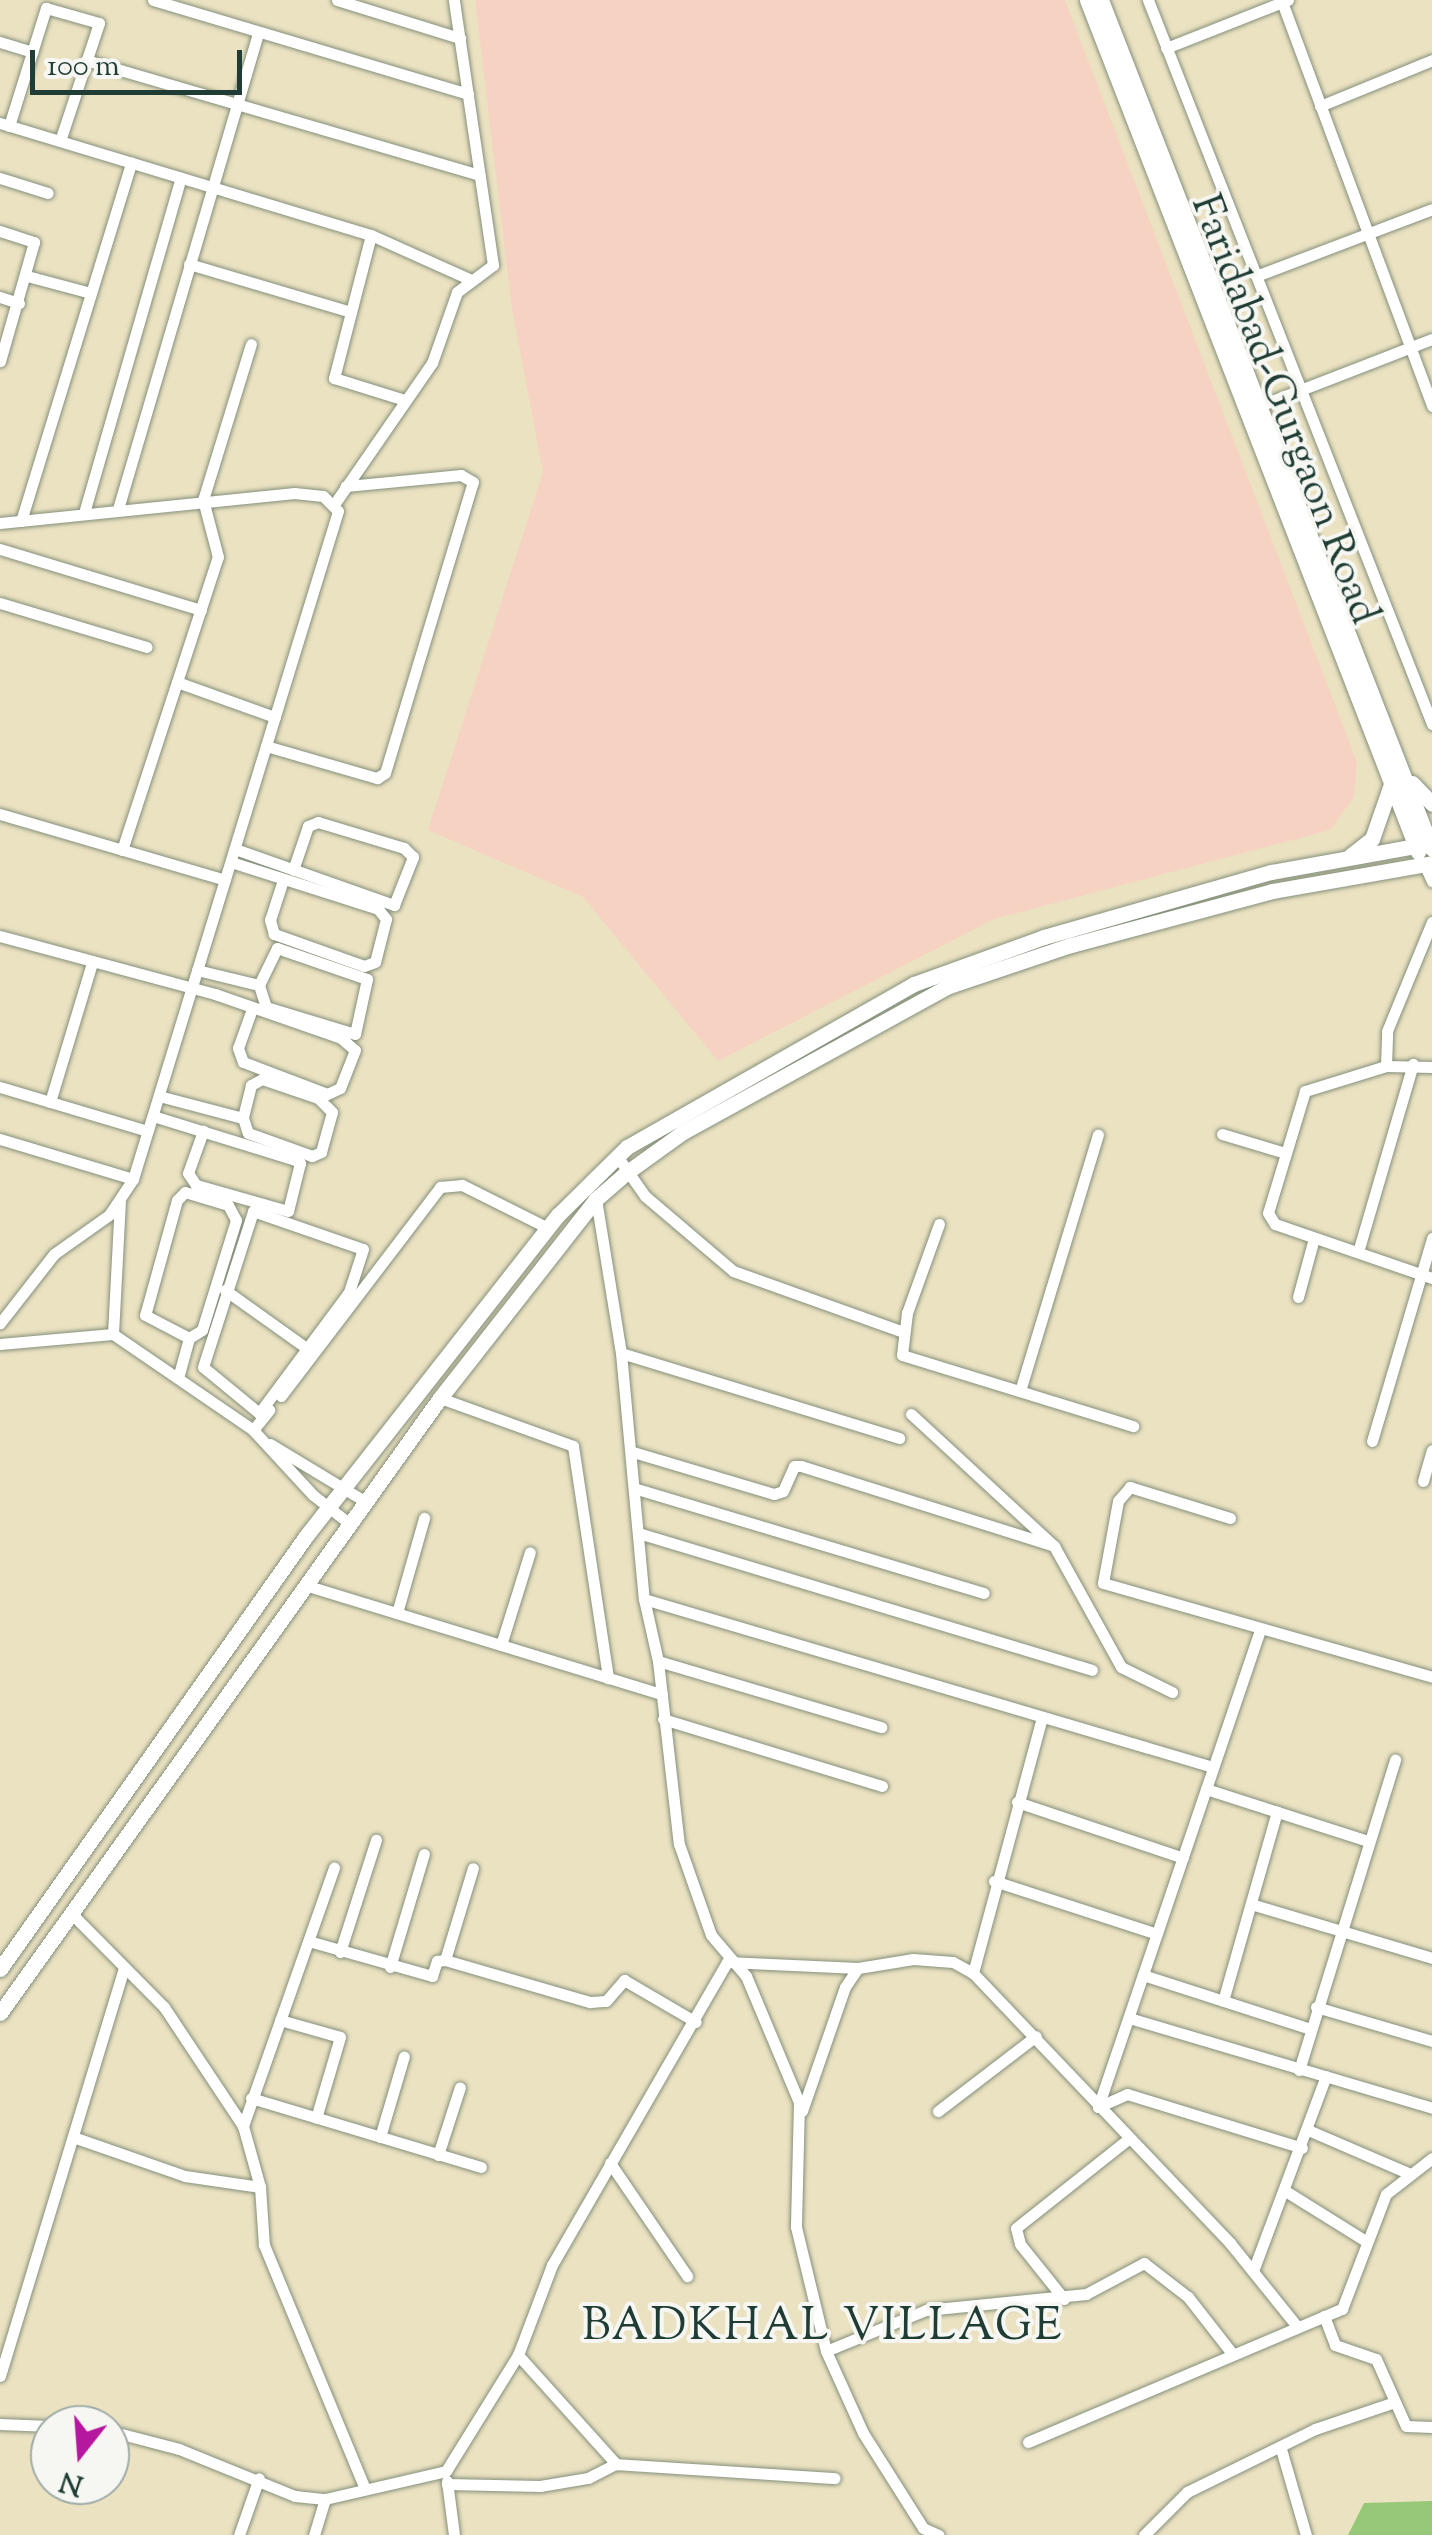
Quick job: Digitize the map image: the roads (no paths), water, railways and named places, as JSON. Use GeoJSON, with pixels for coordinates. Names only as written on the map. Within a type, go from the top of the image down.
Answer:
{"type":"FeatureCollection","features":[{"type":"Feature","properties":{"kind":"street"},"geometry":{"type":"LineString","coordinates":[[154,0],[468,94]]}},
{"type":"Feature","properties":{"kind":"street"},"geometry":{"type":"LineString","coordinates":[[337,0],[460,38]]}},
{"type":"Feature","properties":{"kind":"street"},"geometry":{"type":"LineString","coordinates":[[0,1323],[54,1254],[120,1201],[133,1179],[338,519],[335,503],[432,362],[457,292],[490,273],[493,265],[454,0]]}},
{"type":"Feature","properties":{"kind":"street","name":"Faridabad-Gurgaon Road"},"geometry":{"type":"LineString","coordinates":[[1086,0],[1427,851]]}},
{"type":"Feature","properties":{"kind":"street","name":"Faridabad-Gurgaon Road"},"geometry":{"type":"LineString","coordinates":[[1100,0],[1252,408]]}},
{"type":"Feature","properties":{"kind":"street"},"geometry":{"type":"LineString","coordinates":[[1148,0],[1432,724]]}},
{"type":"Feature","properties":{"kind":"street"},"geometry":{"type":"LineString","coordinates":[[1166,48],[1285,1],[1432,406]]}},
{"type":"Feature","properties":{"kind":"street"},"geometry":{"type":"LineString","coordinates":[[60,141],[99,23],[46,8],[4,124],[210,187],[371,235],[472,280]]}},
{"type":"Feature","properties":{"kind":"street"},"geometry":{"type":"LineString","coordinates":[[118,509],[258,34]]}},
{"type":"Feature","properties":{"kind":"street"},"geometry":{"type":"LineString","coordinates":[[0,42],[32,52]]}},
{"type":"Feature","properties":{"kind":"street"},"geometry":{"type":"LineString","coordinates":[[86,60],[480,175]]}},
{"type":"Feature","properties":{"kind":"street"},"geometry":{"type":"LineString","coordinates":[[1320,106],[1431,65]]}},
{"type":"Feature","properties":{"kind":"street"},"geometry":{"type":"LineString","coordinates":[[20,521],[131,163]]}},
{"type":"Feature","properties":{"kind":"street"},"geometry":{"type":"LineString","coordinates":[[0,178],[48,193]]}},
{"type":"Feature","properties":{"kind":"street"},"geometry":{"type":"LineString","coordinates":[[84,514],[181,178]]}},
{"type":"Feature","properties":{"kind":"street"},"geometry":{"type":"LineString","coordinates":[[1256,276],[1432,209]]}},
{"type":"Feature","properties":{"kind":"street"},"geometry":{"type":"LineString","coordinates":[[0,232],[34,242],[28,276],[0,360]]}},
{"type":"Feature","properties":{"kind":"street"},"geometry":{"type":"LineString","coordinates":[[371,235],[334,378],[405,400]]}},
{"type":"Feature","properties":{"kind":"street"},"geometry":{"type":"LineString","coordinates":[[189,264],[350,312]]}},
{"type":"Feature","properties":{"kind":"street"},"geometry":{"type":"LineString","coordinates":[[28,276],[91,293]]}},
{"type":"Feature","properties":{"kind":"street"},"geometry":{"type":"LineString","coordinates":[[0,298],[19,303]]}},
{"type":"Feature","properties":{"kind":"street"},"geometry":{"type":"LineString","coordinates":[[1252,408],[1432,339]]}},
{"type":"Feature","properties":{"kind":"street"},"geometry":{"type":"LineString","coordinates":[[122,850],[218,557],[203,500],[251,344]]}},
{"type":"Feature","properties":{"kind":"street"},"geometry":{"type":"LineString","coordinates":[[266,746],[377,778],[385,773],[474,482],[460,475],[346,486]]}},
{"type":"Feature","properties":{"kind":"street"},"geometry":{"type":"LineString","coordinates":[[0,523],[294,492],[335,503]]}},
{"type":"Feature","properties":{"kind":"street"},"geometry":{"type":"LineString","coordinates":[[0,549],[201,610]]}},
{"type":"Feature","properties":{"kind":"street"},"geometry":{"type":"LineString","coordinates":[[0,603],[147,647]]}},
{"type":"Feature","properties":{"kind":"street"},"geometry":{"type":"LineString","coordinates":[[177,682],[275,717]]}},
{"type":"Feature","properties":{"kind":"street"},"geometry":{"type":"LineString","coordinates":[[1346,858],[1372,839],[1397,778],[1432,804]]}},
{"type":"Feature","properties":{"kind":"street"},"geometry":{"type":"LineString","coordinates":[[0,814],[224,880]]}},
{"type":"Feature","properties":{"kind":"street"},"geometry":{"type":"LineString","coordinates":[[233,856],[293,870],[398,906],[413,857],[404,848],[318,822],[308,826],[293,870]]}},
{"type":"Feature","properties":{"kind":"street"},"geometry":{"type":"LineString","coordinates":[[0,1969],[345,1486],[548,1228],[617,1156],[914,984],[1044,937],[1271,872],[1346,858],[1427,851]]}},
{"type":"Feature","properties":{"kind":"street"},"geometry":{"type":"LineString","coordinates":[[1427,851],[1432,882]]}},
{"type":"Feature","properties":{"kind":"street"},"geometry":{"type":"LineString","coordinates":[[0,2013],[440,1398],[596,1199],[626,1173],[682,1132],[949,986],[1072,945],[1427,851]]}},
{"type":"Feature","properties":{"kind":"street"},"geometry":{"type":"LineString","coordinates":[[233,856],[283,880],[378,908],[386,920],[371,966],[274,934],[270,920],[283,880]]}},
{"type":"Feature","properties":{"kind":"street"},"geometry":{"type":"LineString","coordinates":[[1386,1066],[1387,1031],[1432,922]]}},
{"type":"Feature","properties":{"kind":"street"},"geometry":{"type":"LineString","coordinates":[[0,936],[190,990],[252,1009],[352,1043],[340,1088],[327,1094],[243,1062],[238,1048],[252,1009]]}},
{"type":"Feature","properties":{"kind":"street"},"geometry":{"type":"LineString","coordinates":[[277,948],[358,971],[369,990],[359,1030],[348,1035],[266,1007],[258,985],[277,948]]}},
{"type":"Feature","properties":{"kind":"street"},"geometry":{"type":"LineString","coordinates":[[50,1102],[92,963]]}},
{"type":"Feature","properties":{"kind":"street"},"geometry":{"type":"LineString","coordinates":[[196,970],[258,985]]}},
{"type":"Feature","properties":{"kind":"street"},"geometry":{"type":"LineString","coordinates":[[1358,1252],[1413,1064]]}},
{"type":"Feature","properties":{"kind":"street"},"geometry":{"type":"LineString","coordinates":[[1427,1276],[1269,1220],[1305,1091],[1386,1066],[1432,1067]]}},
{"type":"Feature","properties":{"kind":"street"},"geometry":{"type":"LineString","coordinates":[[262,1079],[318,1098],[332,1112],[318,1156],[248,1133],[242,1118],[251,1085],[262,1079]]}},
{"type":"Feature","properties":{"kind":"street"},"geometry":{"type":"LineString","coordinates":[[0,1087],[148,1131]]}},
{"type":"Feature","properties":{"kind":"street"},"geometry":{"type":"LineString","coordinates":[[159,1096],[242,1118]]}},
{"type":"Feature","properties":{"kind":"street"},"geometry":{"type":"LineString","coordinates":[[153,1116],[300,1163],[288,1211],[196,1185],[188,1173],[203,1132]]}},
{"type":"Feature","properties":{"kind":"street"},"geometry":{"type":"LineString","coordinates":[[1222,1134],[1285,1152]]}},
{"type":"Feature","properties":{"kind":"street"},"geometry":{"type":"LineString","coordinates":[[1020,1391],[1098,1135]]}},
{"type":"Feature","properties":{"kind":"street"},"geometry":{"type":"LineString","coordinates":[[0,1139],[133,1179]]}},
{"type":"Feature","properties":{"kind":"street"},"geometry":{"type":"LineString","coordinates":[[617,1156],[626,1173],[733,1271],[903,1332]]}},
{"type":"Feature","properties":{"kind":"street"},"geometry":{"type":"LineString","coordinates":[[253,1430],[311,1351],[348,1292],[361,1244],[253,1211],[203,1367],[254,1411],[262,1410],[311,1351],[440,1187],[462,1185],[548,1228]]}},
{"type":"Feature","properties":{"kind":"street"},"geometry":{"type":"LineString","coordinates":[[178,1378],[189,1338],[202,1330],[236,1220],[228,1205],[185,1192],[176,1200],[144,1315],[189,1338]]}},
{"type":"Feature","properties":{"kind":"street"},"geometry":{"type":"LineString","coordinates":[[596,1199],[622,1352],[642,1534],[644,1599],[658,1661],[679,1844],[710,1936],[727,1962],[746,1976],[766,2014],[802,2111]]}},
{"type":"Feature","properties":{"kind":"street"},"geometry":{"type":"LineString","coordinates":[[113,1334],[120,1201]]}},
{"type":"Feature","properties":{"kind":"street"},"geometry":{"type":"LineString","coordinates":[[939,1224],[903,1332],[902,1354],[908,1360],[1133,1426]]}},
{"type":"Feature","properties":{"kind":"street"},"geometry":{"type":"LineString","coordinates":[[1298,1297],[1314,1238]]}},
{"type":"Feature","properties":{"kind":"street"},"geometry":{"type":"LineString","coordinates":[[1372,1441],[1427,1276],[1432,1238]]}},
{"type":"Feature","properties":{"kind":"street"},"geometry":{"type":"LineString","coordinates":[[226,1290],[311,1351]]}},
{"type":"Feature","properties":{"kind":"street"},"geometry":{"type":"LineString","coordinates":[[0,1344],[113,1334],[253,1430],[329,1508],[350,1524]]}},
{"type":"Feature","properties":{"kind":"street"},"geometry":{"type":"LineString","coordinates":[[622,1352],[899,1438]]}},
{"type":"Feature","properties":{"kind":"street"},"geometry":{"type":"LineString","coordinates":[[440,1398],[573,1446],[608,1678]]}},
{"type":"Feature","properties":{"kind":"street"},"geometry":{"type":"LineString","coordinates":[[910,1414],[1054,1546],[1108,1652],[1142,1681],[1172,1692]]}},
{"type":"Feature","properties":{"kind":"street"},"geometry":{"type":"LineString","coordinates":[[266,1442],[366,1502]]}},
{"type":"Feature","properties":{"kind":"street"},"geometry":{"type":"LineString","coordinates":[[1422,1481],[1432,1450]]}},
{"type":"Feature","properties":{"kind":"street"},"geometry":{"type":"LineString","coordinates":[[632,1452],[774,1494],[782,1492],[794,1466],[802,1466],[1054,1546]]}},
{"type":"Feature","properties":{"kind":"street"},"geometry":{"type":"LineString","coordinates":[[1230,1518],[1130,1487],[1118,1501],[1104,1583],[1432,1676]]}},
{"type":"Feature","properties":{"kind":"street"},"geometry":{"type":"LineString","coordinates":[[637,1489],[984,1593]]}},
{"type":"Feature","properties":{"kind":"street"},"geometry":{"type":"LineString","coordinates":[[397,1613],[424,1518]]}},
{"type":"Feature","properties":{"kind":"street"},"geometry":{"type":"LineString","coordinates":[[642,1534],[1092,1670]]}},
{"type":"Feature","properties":{"kind":"street"},"geometry":{"type":"LineString","coordinates":[[501,1645],[530,1552]]}},
{"type":"Feature","properties":{"kind":"street"},"geometry":{"type":"LineString","coordinates":[[308,1586],[662,1694]]}},
{"type":"Feature","properties":{"kind":"street"},"geometry":{"type":"LineString","coordinates":[[644,1599],[1214,1767]]}},
{"type":"Feature","properties":{"kind":"street"},"geometry":{"type":"LineString","coordinates":[[1098,2107],[1260,1630]]}},
{"type":"Feature","properties":{"kind":"street"},"geometry":{"type":"LineString","coordinates":[[658,1661],[881,1727]]}},
{"type":"Feature","properties":{"kind":"street"},"geometry":{"type":"LineString","coordinates":[[973,1973],[994,1882],[1042,1717]]}},
{"type":"Feature","properties":{"kind":"street"},"geometry":{"type":"LineString","coordinates":[[663,1719],[882,1786]]}},
{"type":"Feature","properties":{"kind":"street"},"geometry":{"type":"LineString","coordinates":[[1299,2070],[1338,1930],[1396,1759]]}},
{"type":"Feature","properties":{"kind":"street"},"geometry":{"type":"LineString","coordinates":[[1206,1789],[1368,1840]]}},
{"type":"Feature","properties":{"kind":"street"},"geometry":{"type":"LineString","coordinates":[[1017,1802],[1183,1858]]}},
{"type":"Feature","properties":{"kind":"street"},"geometry":{"type":"LineString","coordinates":[[1222,2000],[1278,1812]]}},
{"type":"Feature","properties":{"kind":"street"},"geometry":{"type":"LineString","coordinates":[[340,1952],[376,1840]]}},
{"type":"Feature","properties":{"kind":"street"},"geometry":{"type":"LineString","coordinates":[[390,1967],[424,1854]]}},
{"type":"Feature","properties":{"kind":"street"},"geometry":{"type":"LineString","coordinates":[[243,2126],[312,1942],[334,1868]]}},
{"type":"Feature","properties":{"kind":"street"},"geometry":{"type":"LineString","coordinates":[[446,1960],[473,1868]]}},
{"type":"Feature","properties":{"kind":"street"},"geometry":{"type":"LineString","coordinates":[[994,1882],[1157,1934]]}},
{"type":"Feature","properties":{"kind":"street"},"geometry":{"type":"LineString","coordinates":[[1251,1904],[1432,1958]]}},
{"type":"Feature","properties":{"kind":"street"},"geometry":{"type":"LineString","coordinates":[[72,1914],[164,2007],[243,2126],[260,2187],[264,2245],[366,2489]]}},
{"type":"Feature","properties":{"kind":"street"},"geometry":{"type":"LineString","coordinates":[[312,1942],[432,1976],[437,1961],[446,1960],[590,2002],[606,2001],[624,1980],[696,2022]]}},
{"type":"Feature","properties":{"kind":"street"},"geometry":{"type":"LineString","coordinates":[[727,1962],[858,1968],[913,1958],[953,1962],[973,1973],[1253,2271],[1296,2325]]}},
{"type":"Feature","properties":{"kind":"street"},"geometry":{"type":"LineString","coordinates":[[454,2535],[447,2478],[518,2355],[552,2266],[696,2022],[727,1962]]}},
{"type":"Feature","properties":{"kind":"street"},"geometry":{"type":"LineString","coordinates":[[0,2376],[124,1968]]}},
{"type":"Feature","properties":{"kind":"street"},"geometry":{"type":"LineString","coordinates":[[858,1968],[845,1987],[802,2111],[796,2227],[826,2351],[862,2432],[923,2531],[939,2535]]}},
{"type":"Feature","properties":{"kind":"street"},"geometry":{"type":"LineString","coordinates":[[1144,1975],[1310,2029]]}},
{"type":"Feature","properties":{"kind":"street"},"geometry":{"type":"LineString","coordinates":[[1316,2007],[1432,2041]]}},
{"type":"Feature","properties":{"kind":"street"},"geometry":{"type":"LineString","coordinates":[[1129,2018],[1432,2108]]}},
{"type":"Feature","properties":{"kind":"street"},"geometry":{"type":"LineString","coordinates":[[280,2020],[340,2037],[316,2118]]}},
{"type":"Feature","properties":{"kind":"street"},"geometry":{"type":"LineString","coordinates":[[938,2111],[1036,2036]]}},
{"type":"Feature","properties":{"kind":"street"},"geometry":{"type":"LineString","coordinates":[[380,2137],[404,2056]]}},
{"type":"Feature","properties":{"kind":"street"},"geometry":{"type":"LineString","coordinates":[[1253,2271],[1287,2192],[1326,2076]]}},
{"type":"Feature","properties":{"kind":"street"},"geometry":{"type":"LineString","coordinates":[[438,2154],[460,2087]]}},
{"type":"Feature","properties":{"kind":"street"},"geometry":{"type":"LineString","coordinates":[[1098,2107],[1127,2094],[1302,2148]]}},
{"type":"Feature","properties":{"kind":"street"},"geometry":{"type":"LineString","coordinates":[[251,2098],[482,2168]]}},
{"type":"Feature","properties":{"kind":"street"},"geometry":{"type":"LineString","coordinates":[[1308,2130],[1410,2174]]}},
{"type":"Feature","properties":{"kind":"street"},"geometry":{"type":"LineString","coordinates":[[73,2138],[185,2176],[260,2187]]}},
{"type":"Feature","properties":{"kind":"street"},"geometry":{"type":"LineString","coordinates":[[1064,2299],[1020,2244],[1016,2228],[1126,2140]]}},
{"type":"Feature","properties":{"kind":"street"},"geometry":{"type":"LineString","coordinates":[[1028,2442],[1232,2352],[1342,2309],[1364,2240],[1386,2194],[1432,2158]]}},
{"type":"Feature","properties":{"kind":"street"},"geometry":{"type":"LineString","coordinates":[[610,2163],[688,2276]]}},
{"type":"Feature","properties":{"kind":"street"},"geometry":{"type":"LineString","coordinates":[[1287,2192],[1364,2240]]}},
{"type":"Feature","properties":{"kind":"street"},"geometry":{"type":"LineString","coordinates":[[826,2351],[926,2310],[1064,2299],[1148,2264],[1200,2310],[1232,2352]]}},
{"type":"Feature","properties":{"kind":"street"},"geometry":{"type":"LineString","coordinates":[[1324,2316],[1335,2345],[1376,2359],[1406,2426],[1432,2427]]}},
{"type":"Feature","properties":{"kind":"street"},"geometry":{"type":"LineString","coordinates":[[518,2355],[616,2464]]}},
{"type":"Feature","properties":{"kind":"street"},"geometry":{"type":"LineString","coordinates":[[1144,2535],[1187,2492],[1315,2429],[1392,2402]]}},
{"type":"Feature","properties":{"kind":"street"},"geometry":{"type":"LineString","coordinates":[[0,2424],[30,2425]]}},
{"type":"Feature","properties":{"kind":"street"},"geometry":{"type":"LineString","coordinates":[[130,2437],[258,2478],[295,2496],[325,2500],[366,2489],[447,2478],[540,2486],[588,2478],[616,2464],[835,2478]]}},
{"type":"Feature","properties":{"kind":"street"},"geometry":{"type":"LineString","coordinates":[[1281,2449],[1306,2535]]}},
{"type":"Feature","properties":{"kind":"street"},"geometry":{"type":"LineString","coordinates":[[239,2535],[258,2478]]}},
{"type":"Feature","properties":{"kind":"street"},"geometry":{"type":"LineString","coordinates":[[314,2535],[325,2500]]}},
{"type":"Feature","properties":{"kind":"district","name":"BADKHAL VILLAGE"},"geometry":{"type":"Point","coordinates":[823,2329]}}]}
